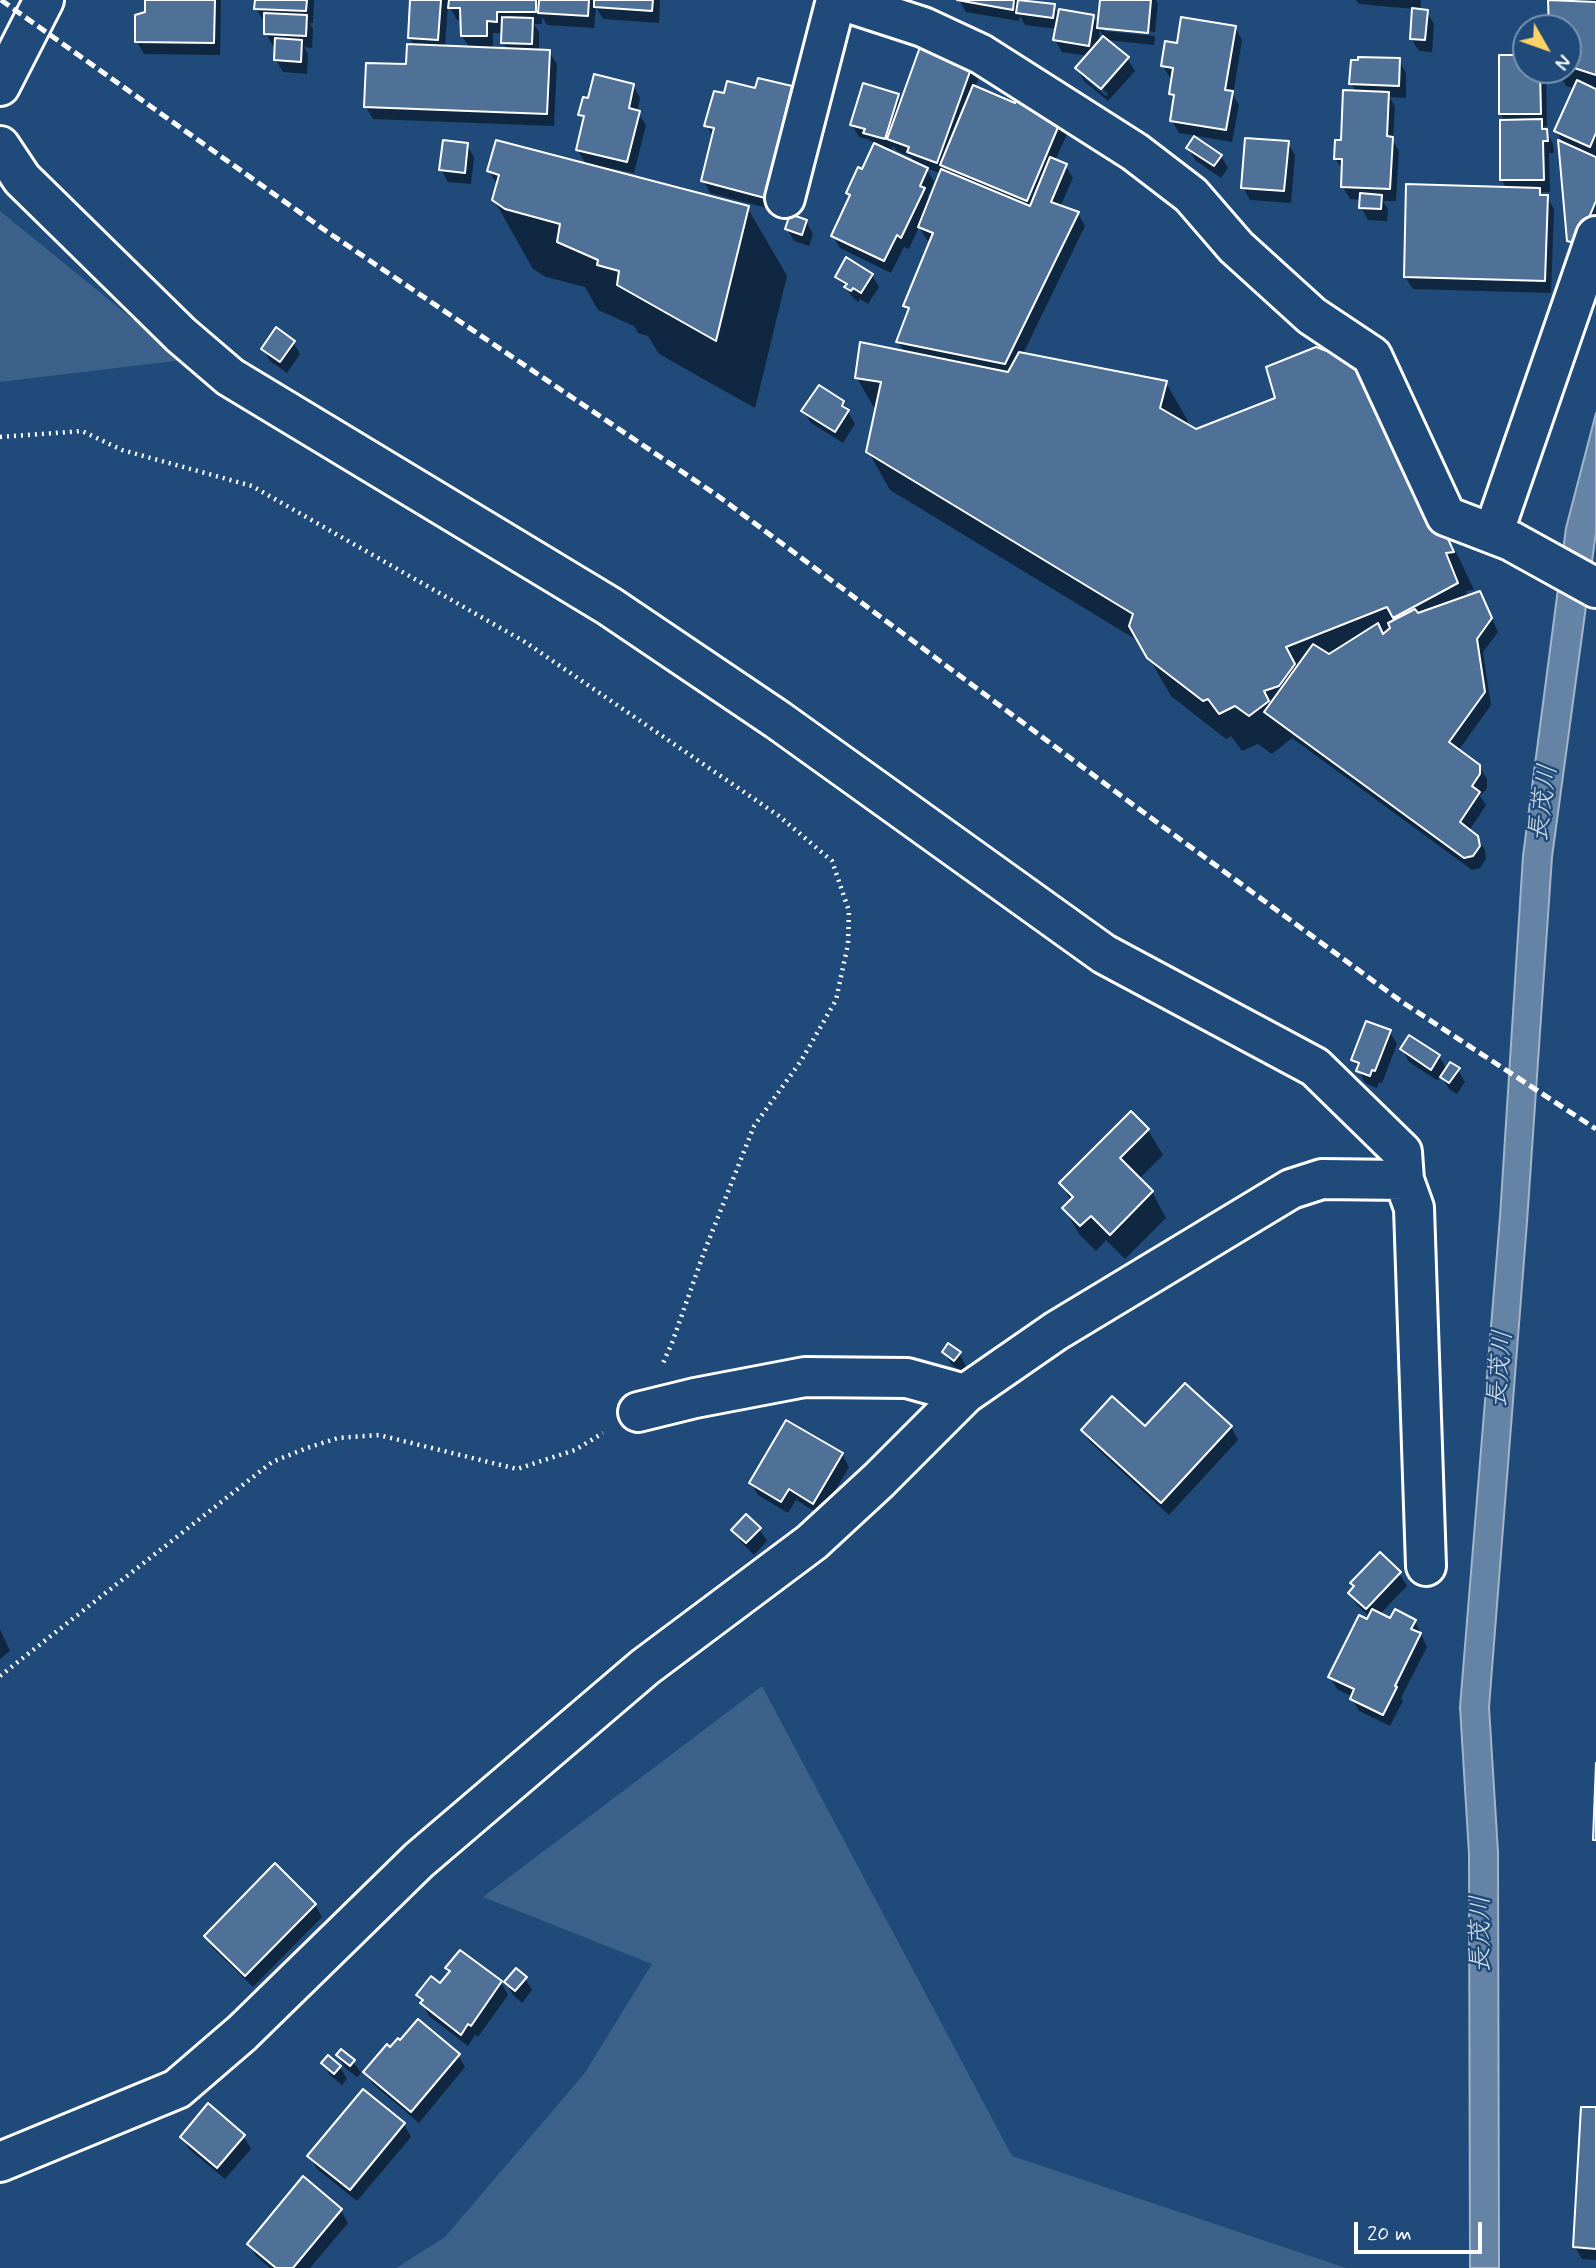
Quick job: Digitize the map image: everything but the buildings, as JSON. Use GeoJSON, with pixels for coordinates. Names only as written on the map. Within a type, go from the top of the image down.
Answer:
{"type":"FeatureCollection","features":[{"type":"Feature","properties":{"kind":"street"},"geometry":{"type":"LineString","coordinates":[[0,86],[44,0]]}},
{"type":"Feature","properties":{"kind":"street"},"geometry":{"type":"LineString","coordinates":[[785,198],[838,0],[923,27],[981,54],[1135,152],[1191,195],[1236,247],[1311,316],[1372,356],[1446,516],[1502,537],[1596,588]]}},
{"type":"Feature","properties":{"kind":"street"},"geometry":{"type":"LineString","coordinates":[[0,146],[22,179],[181,335],[230,377],[610,606],[778,720],[1104,954],[1315,1067],[1402,1152],[1404,1180],[1415,1208],[1426,1566]]}},
{"type":"Feature","properties":{"kind":"street"},"geometry":{"type":"LineString","coordinates":[[1502,537],[1596,236]]}},
{"type":"Feature","properties":{"kind":"street"},"geometry":{"type":"LineString","coordinates":[[0,2162],[177,2089],[242,2033],[419,1860],[645,1667],[812,1542],[965,1394],[1056,1331],[1291,1189],[1322,1179],[1404,1180]]}},
{"type":"Feature","properties":{"kind":"street"},"geometry":{"type":"LineString","coordinates":[[638,1412],[804,1377],[907,1378],[965,1394]]}},
{"type":"Feature","properties":{"kind":"path"},"geometry":{"type":"LineString","coordinates":[[0,437],[82,431],[121,450],[252,486],[526,642],[779,816],[832,860],[849,911],[848,944],[836,1000],[801,1060],[754,1126],[703,1255],[672,1343],[638,1412],[575,1450],[517,1469],[379,1435],[338,1438],[272,1462],[0,1676]]}},
{"type":"Feature","properties":{"kind":"shaded area"},"geometry":{"type":"Polygon","coordinates":[[[0,211],[183,360],[0,382],[0,211]]]}},
{"type":"Feature","properties":{"kind":"shaded area"},"geometry":{"type":"Polygon","coordinates":[[[762,1686],[1012,2156],[1346,2268],[396,2268],[445,2237],[584,2074],[652,1964],[483,1897],[762,1686]]]}},
{"type":"Feature","properties":{"kind":"water","name":"長茂川"},"geometry":{"type":"Polygon","coordinates":[[[1596,413],[1596,532],[1552,857],[1489,1707],[1498,1852],[1499,2268],[1470,2268],[1469,1854],[1460,1707],[1500,1217],[1523,856],[1566,528],[1596,413]]]}},
{"type":"Feature","properties":{"kind":"railway"},"geometry":{"type":"LineString","coordinates":[[1,0],[326,231],[718,496],[1402,1002],[1596,1129]]}}]}
